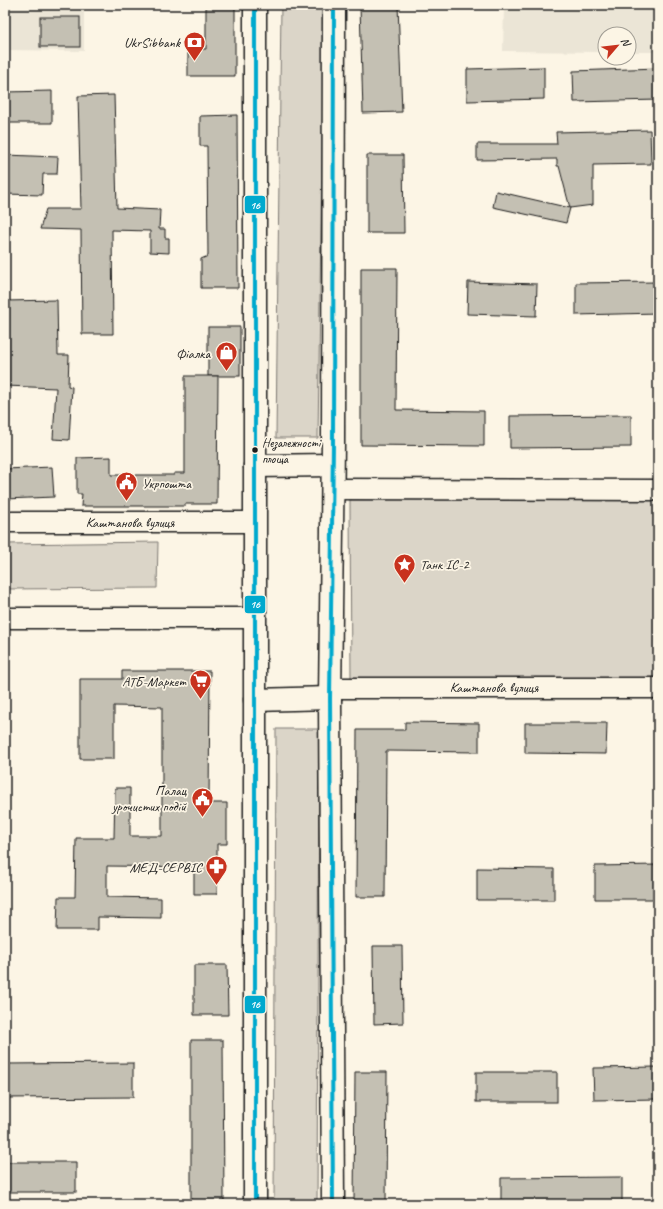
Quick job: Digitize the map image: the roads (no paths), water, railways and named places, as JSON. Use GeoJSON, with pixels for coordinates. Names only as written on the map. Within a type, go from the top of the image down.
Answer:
{"type":"FeatureCollection","features":[{"type":"Feature","properties":{"kind":"main road"},"geometry":{"type":"LineString","coordinates":[[255,5],[255,1204]]}},
{"type":"Feature","properties":{"kind":"main road"},"geometry":{"type":"LineString","coordinates":[[333,1204],[330,693],[334,5]]}},
{"type":"Feature","properties":{"kind":"main road"},"geometry":{"type":"LineString","coordinates":[[255,466],[332,465]]}},
{"type":"Feature","properties":{"kind":"main road"},"geometry":{"type":"LineString","coordinates":[[255,700],[330,693]]}},
{"type":"Feature","properties":{"kind":"street"},"geometry":{"type":"LineString","coordinates":[[332,488],[658,490]]}},
{"type":"Feature","properties":{"kind":"street","name":"Каштанова вулиця"},"geometry":{"type":"LineString","coordinates":[[5,522],[255,522]]}},
{"type":"Feature","properties":{"kind":"street"},"geometry":{"type":"LineString","coordinates":[[5,618],[255,618]]}},
{"type":"Feature","properties":{"kind":"street","name":"Каштанова вулиця"},"geometry":{"type":"LineString","coordinates":[[330,693],[658,688]]}},
{"type":"Feature","properties":{"kind":"place","name":"UkrSibbank"},"geometry":{"type":"Point","coordinates":[195,62]}},
{"type":"Feature","properties":{"kind":"place","name":"Фіалка"},"geometry":{"type":"Point","coordinates":[226,372]}},
{"type":"Feature","properties":{"kind":"place","name":"Незалежності площа"},"geometry":{"type":"Point","coordinates":[255,450]}},
{"type":"Feature","properties":{"kind":"place","name":"Укрпошта"},"geometry":{"type":"Point","coordinates":[127,502]}},
{"type":"Feature","properties":{"kind":"place","name":"Танк ІС-2"},"geometry":{"type":"Point","coordinates":[405,584]}},
{"type":"Feature","properties":{"kind":"place","name":"АТБ-Маркет"},"geometry":{"type":"Point","coordinates":[201,700]}},
{"type":"Feature","properties":{"kind":"place","name":"Палац урочистих подій"},"geometry":{"type":"Point","coordinates":[202,818]}},
{"type":"Feature","properties":{"kind":"place","name":"МЕД-СЕРВІС"},"geometry":{"type":"Point","coordinates":[217,886]}}]}
